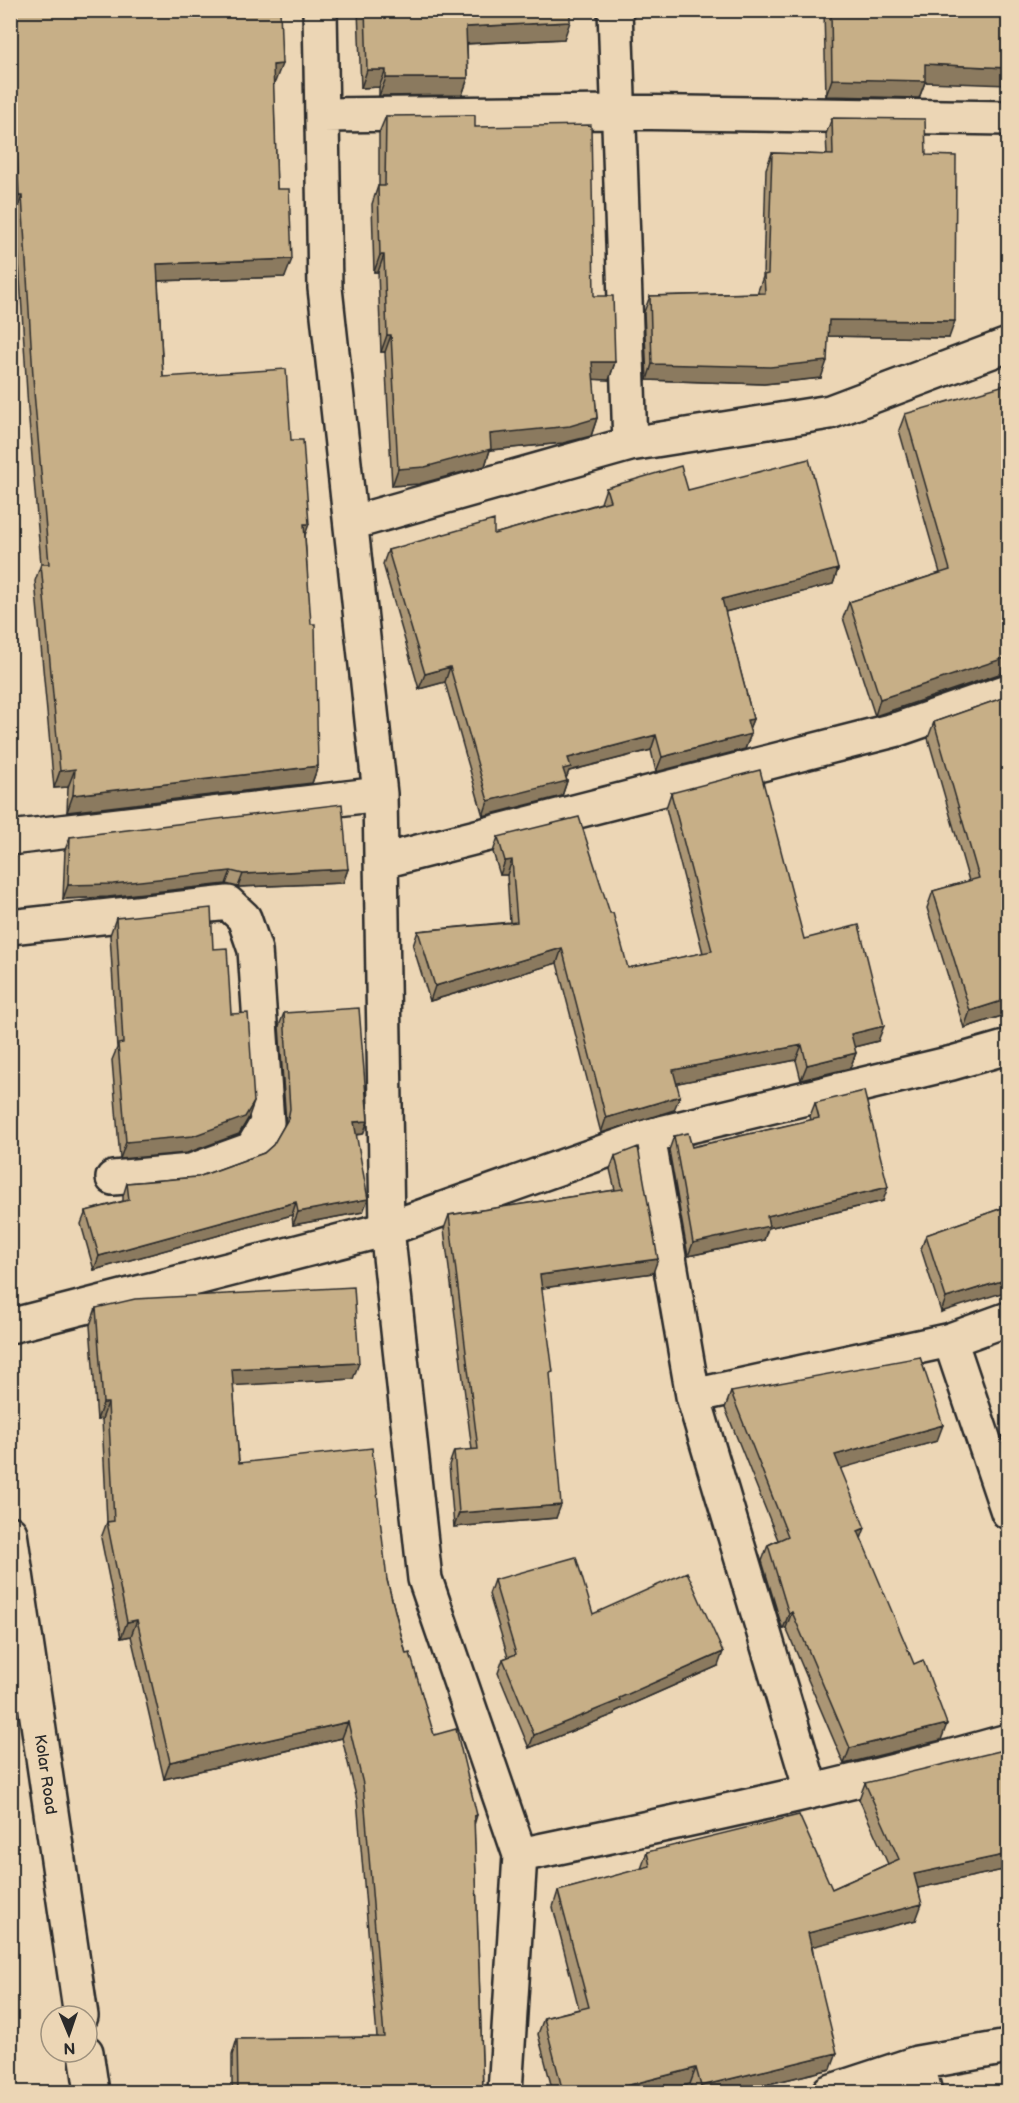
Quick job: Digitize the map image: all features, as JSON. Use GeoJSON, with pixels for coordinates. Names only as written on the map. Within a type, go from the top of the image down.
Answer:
{"type":"FeatureCollection","features":[{"type":"Feature","properties":{"kind":"street"},"geometry":{"type":"LineString","coordinates":[[320,10],[325,288],[380,794],[383,861],[387,1229],[425,1579],[520,1855],[505,2092]]}},
{"type":"Feature","properties":{"kind":"street"},"geometry":{"type":"LineString","coordinates":[[615,10],[616,112],[630,444]]}},
{"type":"Feature","properties":{"kind":"street"},"geometry":{"type":"LineString","coordinates":[[322,115],[616,112],[1008,118]]}},
{"type":"Feature","properties":{"kind":"street"},"geometry":{"type":"LineString","coordinates":[[351,523],[630,444],[830,412],[1008,345]]}},
{"type":"Feature","properties":{"kind":"street"},"geometry":{"type":"LineString","coordinates":[[383,861],[898,729],[1008,691]]}},
{"type":"Feature","properties":{"kind":"street"},"geometry":{"type":"LineString","coordinates":[[10,838],[380,794]]}},
{"type":"Feature","properties":{"kind":"street"},"geometry":{"type":"LineString","coordinates":[[10,927],[228,903],[244,918],[255,950],[267,1124],[252,1149],[191,1171],[113,1178]]}},
{"type":"Feature","properties":{"kind":"street"},"geometry":{"type":"LineString","coordinates":[[10,1326],[387,1229],[648,1136],[952,1063],[1008,1047]]}},
{"type":"Feature","properties":{"kind":"street"},"geometry":{"type":"LineString","coordinates":[[648,1136],[693,1396],[811,1790]]}},
{"type":"Feature","properties":{"kind":"street"},"geometry":{"type":"LineString","coordinates":[[693,1396],[950,1340],[1008,1319]]}},
{"type":"Feature","properties":{"kind":"street"},"geometry":{"type":"LineString","coordinates":[[950,1340],[1008,1512]]}},
{"type":"Feature","properties":{"kind":"street","name":"Kolar Road"},"geometry":{"type":"LineString","coordinates":[[10,1533],[79,2004]]}},
{"type":"Feature","properties":{"kind":"street"},"geometry":{"type":"LineString","coordinates":[[520,1855],[936,1761],[1008,1741]]}},
{"type":"Feature","properties":{"kind":"street"},"geometry":{"type":"LineString","coordinates":[[829,2092],[921,2078],[1008,2047]]}},
{"type":"Feature","properties":{"kind":"street"},"geometry":{"type":"LineString","coordinates":[[88,2064],[92,2092]]}},
{"type":"Feature","properties":{"kind":"building"},"geometry":{"type":"Polygon","coordinates":[[[10,10],[280,10],[282,64],[273,65],[277,189],[289,189],[292,259],[157,264],[163,377],[286,369],[291,440],[303,440],[309,524],[304,524],[311,624],[315,624],[318,766],[73,795],[75,769],[60,771],[41,564],[49,564],[34,392],[22,196],[19,196],[14,84],[10,85],[10,10]]]}},
{"type":"Feature","properties":{"kind":"building"},"geometry":{"type":"Polygon","coordinates":[[[365,10],[570,10],[570,22],[466,27],[468,78],[386,78],[386,70],[367,70],[365,10]]]}},
{"type":"Feature","properties":{"kind":"building"},"geometry":{"type":"Polygon","coordinates":[[[831,10],[1008,10],[1008,68],[925,64],[925,81],[832,79],[831,10]]]}},
{"type":"Feature","properties":{"kind":"building"},"geometry":{"type":"Polygon","coordinates":[[[475,115],[475,127],[591,125],[594,296],[613,296],[615,362],[592,362],[597,418],[570,426],[490,434],[491,449],[425,467],[398,469],[391,335],[387,335],[384,255],[380,255],[378,186],[385,186],[386,116],[475,115]]]}},
{"type":"Feature","properties":{"kind":"building"},"geometry":{"type":"Polygon","coordinates":[[[832,118],[925,119],[926,155],[956,156],[955,321],[829,320],[827,361],[770,367],[652,364],[650,296],[765,293],[764,275],[768,274],[772,153],[833,155],[832,118]]]}},
{"type":"Feature","properties":{"kind":"building"},"geometry":{"type":"Polygon","coordinates":[[[1008,384],[1008,657],[880,699],[849,602],[950,570],[905,414],[1008,384]]]}},
{"type":"Feature","properties":{"kind":"building"},"geometry":{"type":"Polygon","coordinates":[[[809,459],[838,569],[722,599],[753,719],[747,720],[751,734],[662,757],[656,735],[568,758],[571,767],[563,769],[567,781],[488,801],[450,667],[425,674],[388,550],[494,520],[494,534],[610,501],[606,488],[681,466],[688,490],[809,459]]]}},
{"type":"Feature","properties":{"kind":"building"},"geometry":{"type":"Polygon","coordinates":[[[1008,696],[1008,999],[970,1011],[933,891],[979,878],[934,722],[1008,696]]]}},
{"type":"Feature","properties":{"kind":"building"},"geometry":{"type":"Polygon","coordinates":[[[760,770],[804,939],[859,925],[884,1026],[851,1034],[856,1053],[807,1065],[802,1045],[673,1070],[680,1096],[606,1118],[562,948],[435,986],[418,931],[517,922],[512,860],[505,861],[498,837],[579,817],[610,913],[613,913],[628,968],[712,951],[671,793],[760,770]]]}},
{"type":"Feature","properties":{"kind":"building"},"geometry":{"type":"Polygon","coordinates":[[[342,804],[348,869],[243,874],[231,871],[113,884],[68,885],[70,837],[342,804]]]}},
{"type":"Feature","properties":{"kind":"building"},"geometry":{"type":"Polygon","coordinates":[[[211,908],[213,949],[227,948],[231,1014],[248,1013],[254,1102],[245,1117],[193,1136],[126,1142],[118,1044],[123,1043],[116,918],[211,908]]]}},
{"type":"Feature","properties":{"kind":"building"},"geometry":{"type":"Polygon","coordinates":[[[359,1008],[368,1121],[354,1122],[368,1199],[298,1212],[296,1202],[99,1256],[86,1211],[129,1200],[127,1183],[198,1177],[264,1153],[273,1145],[288,1119],[290,1109],[284,1013],[359,1008]]]}},
{"type":"Feature","properties":{"kind":"building"},"geometry":{"type":"Polygon","coordinates":[[[864,1091],[888,1187],[767,1216],[769,1226],[693,1243],[674,1136],[688,1133],[692,1147],[819,1118],[815,1103],[864,1091]]]}},
{"type":"Feature","properties":{"kind":"building"},"geometry":{"type":"Polygon","coordinates":[[[638,1147],[658,1259],[540,1275],[553,1372],[550,1373],[561,1505],[459,1513],[454,1451],[478,1449],[449,1215],[623,1189],[615,1156],[638,1147]]]}},
{"type":"Feature","properties":{"kind":"building"},"geometry":{"type":"Polygon","coordinates":[[[1008,1206],[1008,1279],[946,1298],[926,1235],[1008,1206]]]}},
{"type":"Feature","properties":{"kind":"building"},"geometry":{"type":"Polygon","coordinates":[[[354,1287],[359,1363],[232,1369],[239,1463],[372,1448],[387,1580],[406,1654],[410,1653],[434,1735],[456,1729],[477,1815],[474,1816],[483,2092],[238,2092],[237,2039],[384,2037],[363,1784],[348,1722],[170,1762],[137,1620],[127,1622],[107,1522],[114,1521],[108,1403],[103,1403],[96,1308],[135,1299],[354,1287]]]}},
{"type":"Feature","properties":{"kind":"building"},"geometry":{"type":"Polygon","coordinates":[[[920,1357],[943,1425],[835,1455],[865,1528],[858,1531],[914,1664],[923,1660],[947,1724],[850,1748],[792,1612],[789,1613],[787,1608],[768,1545],[788,1536],[731,1392],[920,1357]]]}},
{"type":"Feature","properties":{"kind":"building"},"geometry":{"type":"Polygon","coordinates":[[[576,1557],[593,1614],[687,1572],[723,1652],[619,1698],[620,1700],[534,1735],[503,1659],[516,1654],[494,1580],[576,1557]]]}},
{"type":"Feature","properties":{"kind":"building"},"geometry":{"type":"Polygon","coordinates":[[[1008,1749],[1008,1854],[914,1874],[922,1904],[808,1933],[837,2053],[701,2086],[696,2068],[602,2092],[563,2092],[544,2018],[589,2007],[558,1891],[650,1866],[647,1852],[799,1815],[832,1889],[899,1859],[865,1783],[1008,1749]]]}}]}
